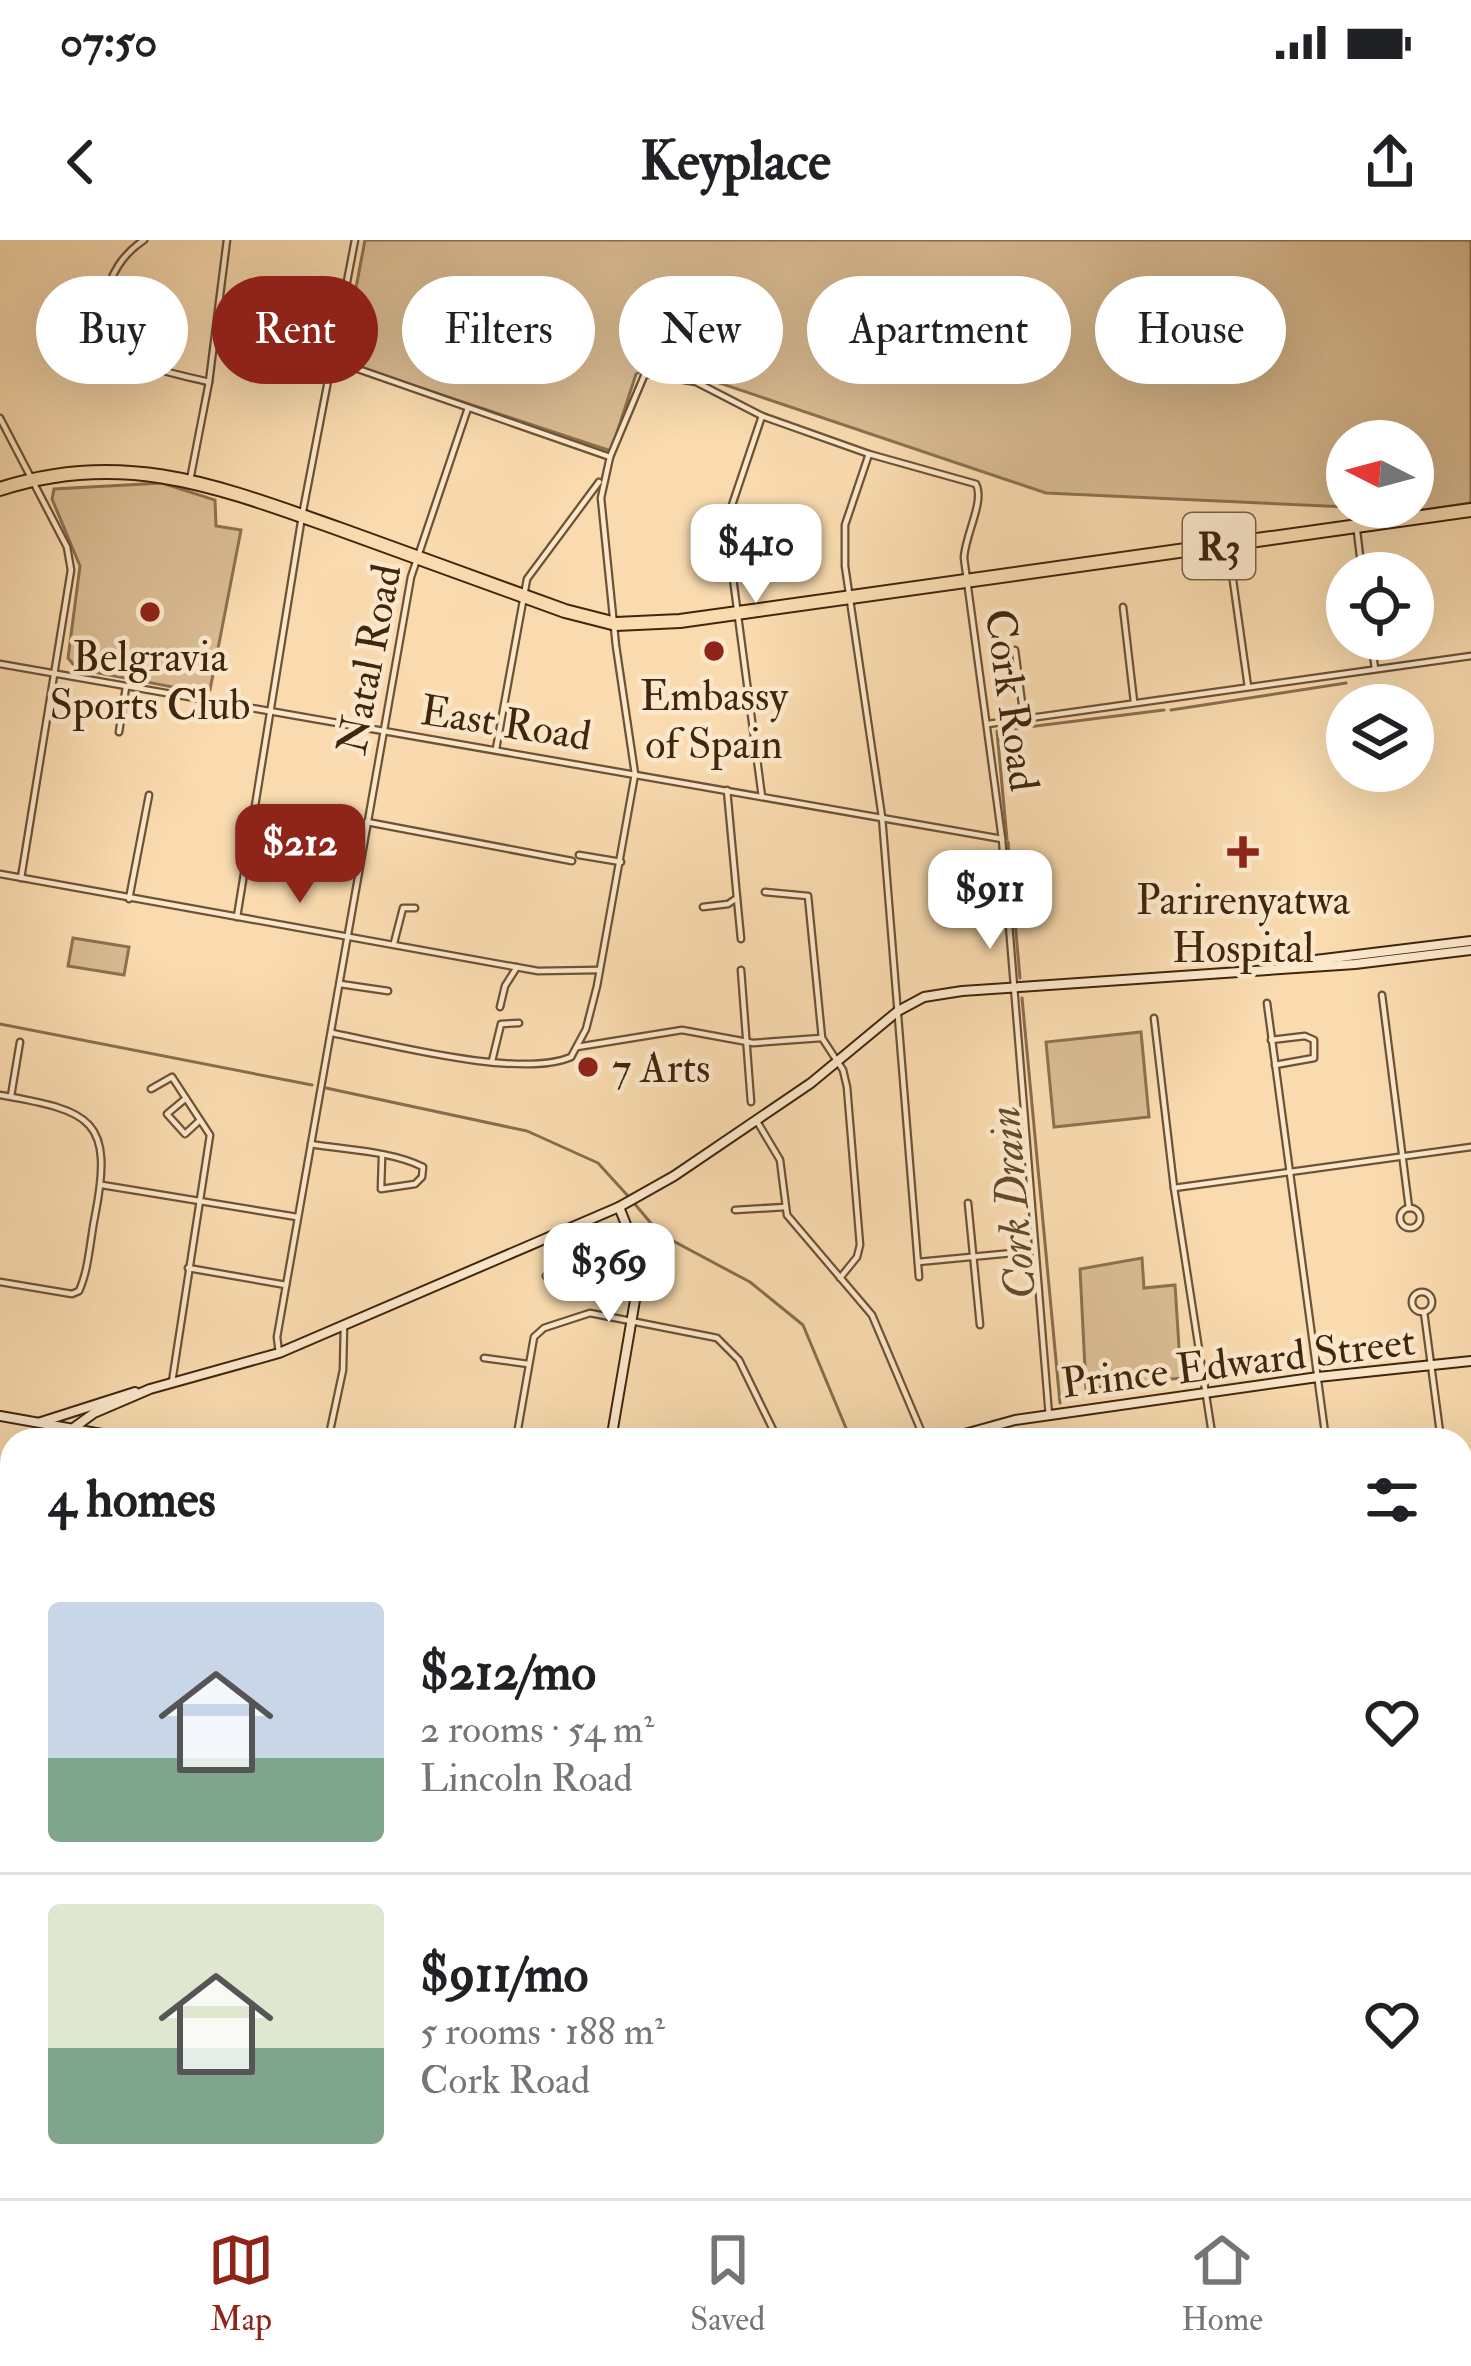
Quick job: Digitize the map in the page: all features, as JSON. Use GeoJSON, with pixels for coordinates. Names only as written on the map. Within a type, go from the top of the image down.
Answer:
{"type":"FeatureCollection","features":[{"type":"Feature","properties":{"kind":"highway","name":"R3"},"geometry":{"type":"LineString","coordinates":[[0,489],[32,479],[124,470],[190,480],[616,624],[736,613],[1343,528]]}},
{"type":"Feature","properties":{"kind":"highway","name":"R3"},"geometry":{"type":"LineString","coordinates":[[1434,514],[1471,509]]}},
{"type":"Feature","properties":{"kind":"main road"},"geometry":{"type":"LineString","coordinates":[[40,1423],[279,1353],[620,1207],[757,1120],[838,1062],[898,1011],[924,997],[1355,964],[1471,946]]}},
{"type":"Feature","properties":{"kind":"main road"},"geometry":{"type":"LineString","coordinates":[[612,1428],[639,1262],[620,1207]]}},
{"type":"Feature","properties":{"kind":"main road","name":"Prince Edward Street"},"geometry":{"type":"LineString","coordinates":[[985,1428],[1206,1392],[1471,1360]]}},
{"type":"Feature","properties":{"kind":"main road"},"geometry":{"type":"LineString","coordinates":[[73,1428],[94,1413],[150,1389]]}},
{"type":"Feature","properties":{"kind":"main road"},"geometry":{"type":"LineString","coordinates":[[72,1428],[76,1409]]}},
{"type":"Feature","properties":{"kind":"main road"},"geometry":{"type":"LineString","coordinates":[[94,1413],[101,1428]]}},
{"type":"Feature","properties":{"kind":"main road"},"geometry":{"type":"LineString","coordinates":[[0,1416],[67,1428]]}},
{"type":"Feature","properties":{"kind":"street"},"geometry":{"type":"LineString","coordinates":[[144,240],[122,257],[109,280],[107,323],[121,348],[140,361],[209,382]]}},
{"type":"Feature","properties":{"kind":"street"},"geometry":{"type":"LineString","coordinates":[[190,480],[209,382],[227,240]]}},
{"type":"Feature","properties":{"kind":"street"},"geometry":{"type":"LineString","coordinates":[[348,276],[356,240]]}},
{"type":"Feature","properties":{"kind":"street"},"geometry":{"type":"LineString","coordinates":[[496,749],[523,596],[532,571],[602,480],[639,383],[649,374],[696,382],[762,416],[868,454],[845,525],[848,598],[883,817],[919,1277]]}},
{"type":"Feature","properties":{"kind":"street"},"geometry":{"type":"LineString","coordinates":[[378,376],[610,457]]}},
{"type":"Feature","properties":{"kind":"street"},"geometry":{"type":"LineString","coordinates":[[237,916],[326,384]]}},
{"type":"Feature","properties":{"kind":"street","name":"Natal Road"},"geometry":{"type":"LineString","coordinates":[[279,1353],[297,1217],[416,556],[468,408]]}},
{"type":"Feature","properties":{"kind":"street"},"geometry":{"type":"LineString","coordinates":[[762,416],[727,521],[763,797]]}},
{"type":"Feature","properties":{"kind":"street"},"geometry":{"type":"LineString","coordinates":[[0,418],[67,547],[70,570],[22,878]]}},
{"type":"Feature","properties":{"kind":"street","name":"Cork Road"},"geometry":{"type":"LineString","coordinates":[[868,454],[980,488],[966,535],[966,582],[1002,839],[1048,1416]]}},
{"type":"Feature","properties":{"kind":"street"},"geometry":{"type":"LineString","coordinates":[[332,1033],[492,1061],[552,1064],[571,1057],[578,1046],[599,970],[635,774],[602,522],[602,480]]}},
{"type":"Feature","properties":{"kind":"street"},"geometry":{"type":"LineString","coordinates":[[1228,545],[1248,687]]}},
{"type":"Feature","properties":{"kind":"street"},"geometry":{"type":"LineString","coordinates":[[1123,607],[1134,702]]}},
{"type":"Feature","properties":{"kind":"street"},"geometry":{"type":"LineString","coordinates":[[1015,650],[1024,719]]}},
{"type":"Feature","properties":{"kind":"street"},"geometry":{"type":"LineString","coordinates":[[988,724],[1471,656]]}},
{"type":"Feature","properties":{"kind":"street"},"geometry":{"type":"LineString","coordinates":[[1374,660],[1375,669]]}},
{"type":"Feature","properties":{"kind":"street","name":"East Road"},"geometry":{"type":"LineString","coordinates":[[0,664],[1002,839]]}},
{"type":"Feature","properties":{"kind":"street"},"geometry":{"type":"LineString","coordinates":[[119,732],[126,687]]}},
{"type":"Feature","properties":{"kind":"street"},"geometry":{"type":"LineString","coordinates":[[727,790],[741,939]]}},
{"type":"Feature","properties":{"kind":"street"},"geometry":{"type":"LineString","coordinates":[[129,898],[148,795]]}},
{"type":"Feature","properties":{"kind":"street"},"geometry":{"type":"LineString","coordinates":[[367,822],[572,861]]}},
{"type":"Feature","properties":{"kind":"street"},"geometry":{"type":"LineString","coordinates":[[579,855],[621,862]]}},
{"type":"Feature","properties":{"kind":"street"},"geometry":{"type":"LineString","coordinates":[[0,874],[517,967],[565,973],[599,970]]}},
{"type":"Feature","properties":{"kind":"street"},"geometry":{"type":"LineString","coordinates":[[765,892],[808,896],[822,1038],[847,1087],[860,1246],[840,1278]]}},
{"type":"Feature","properties":{"kind":"street"},"geometry":{"type":"LineString","coordinates":[[703,907],[737,898]]}},
{"type":"Feature","properties":{"kind":"street"},"geometry":{"type":"LineString","coordinates":[[394,944],[403,908],[415,908]]}},
{"type":"Feature","properties":{"kind":"street"},"geometry":{"type":"LineString","coordinates":[[500,1007],[505,986],[517,967]]}},
{"type":"Feature","properties":{"kind":"street"},"geometry":{"type":"LineString","coordinates":[[741,970],[751,1102]]}},
{"type":"Feature","properties":{"kind":"street"},"geometry":{"type":"LineString","coordinates":[[339,984],[388,991]]}},
{"type":"Feature","properties":{"kind":"street"},"geometry":{"type":"LineString","coordinates":[[1382,995],[1409,1208]]}},
{"type":"Feature","properties":{"kind":"street"},"geometry":{"type":"LineString","coordinates":[[1267,1003],[1324,1428]]}},
{"type":"Feature","properties":{"kind":"street"},"geometry":{"type":"LineString","coordinates":[[1154,1018],[1174,1188],[1211,1428]]}},
{"type":"Feature","properties":{"kind":"street"},"geometry":{"type":"LineString","coordinates":[[492,1061],[501,1024],[519,1023]]}},
{"type":"Feature","properties":{"kind":"street"},"geometry":{"type":"LineString","coordinates":[[578,1046],[689,1030],[746,1042],[822,1038]]}},
{"type":"Feature","properties":{"kind":"street"},"geometry":{"type":"LineString","coordinates":[[1271,1040],[1309,1036],[1316,1052],[1314,1058],[1274,1066]]}},
{"type":"Feature","properties":{"kind":"street"},"geometry":{"type":"LineString","coordinates":[[11,1096],[20,1042]]}},
{"type":"Feature","properties":{"kind":"street"},"geometry":{"type":"LineString","coordinates":[[167,1070],[210,1135],[172,1382]]}},
{"type":"Feature","properties":{"kind":"street"},"geometry":{"type":"LineString","coordinates":[[151,1089],[172,1077]]}},
{"type":"Feature","properties":{"kind":"street"},"geometry":{"type":"LineString","coordinates":[[0,1095],[62,1107],[84,1120],[100,1142],[102,1185],[79,1291],[72,1294],[0,1282]]}},
{"type":"Feature","properties":{"kind":"street"},"geometry":{"type":"LineString","coordinates":[[185,1100],[167,1114],[185,1134],[198,1122]]}},
{"type":"Feature","properties":{"kind":"street"},"geometry":{"type":"LineString","coordinates":[[757,1120],[780,1160],[790,1222],[872,1316],[920,1428]]}},
{"type":"Feature","properties":{"kind":"street"},"geometry":{"type":"LineString","coordinates":[[311,1144],[382,1157],[420,1164],[422,1177],[415,1184],[383,1190],[379,1184],[382,1157]]}},
{"type":"Feature","properties":{"kind":"street"},"geometry":{"type":"LineString","coordinates":[[1174,1188],[1471,1147]]}},
{"type":"Feature","properties":{"kind":"street"},"geometry":{"type":"LineString","coordinates":[[102,1185],[297,1217]]}},
{"type":"Feature","properties":{"kind":"street"},"geometry":{"type":"LineString","coordinates":[[968,1203],[980,1325]]}},
{"type":"Feature","properties":{"kind":"street"},"geometry":{"type":"LineString","coordinates":[[735,1210],[785,1207]]}},
{"type":"Feature","properties":{"kind":"street"},"geometry":{"type":"LineString","coordinates":[[546,1276],[590,1255],[584,1222]]}},
{"type":"Feature","properties":{"kind":"street"},"geometry":{"type":"LineString","coordinates":[[918,1262],[1035,1251]]}},
{"type":"Feature","properties":{"kind":"street"},"geometry":{"type":"LineString","coordinates":[[188,1268],[286,1285]]}},
{"type":"Feature","properties":{"kind":"street"},"geometry":{"type":"LineString","coordinates":[[1424,1312],[1439,1428]]}},
{"type":"Feature","properties":{"kind":"street"},"geometry":{"type":"LineString","coordinates":[[519,1428],[534,1337],[544,1328],[583,1313],[723,1341],[739,1360],[772,1428]]}},
{"type":"Feature","properties":{"kind":"street"},"geometry":{"type":"LineString","coordinates":[[331,1428],[343,1370],[344,1325]]}},
{"type":"Feature","properties":{"kind":"street"},"geometry":{"type":"LineString","coordinates":[[484,1358],[528,1364]]}},
{"type":"Feature","properties":{"kind":"shaded area"},"geometry":{"type":"Polygon","coordinates":[[[365,240],[1471,240],[1471,503],[1434,509],[1434,420],[1326,420],[1326,506],[1046,493],[722,384],[783,384],[783,276],[619,276],[619,384],[633,384],[611,451],[408,384],[595,384],[595,276],[402,276],[402,382],[378,374],[378,276],[358,276],[365,240]]]}},
{"type":"Feature","properties":{"kind":"shaded area","name":"Belgravia Sports Club"},"geometry":{"type":"Polygon","coordinates":[[[162,483],[215,500],[216,526],[241,530],[210,690],[199,692],[77,669],[68,658],[80,566],[52,499],[54,489],[162,483]]]}},
{"type":"Feature","properties":{"kind":"shaded area"},"geometry":{"type":"Polygon","coordinates":[[[73,938],[129,947],[124,975],[68,966],[73,938]]]}},
{"type":"Feature","properties":{"kind":"shaded area"},"geometry":{"type":"Polygon","coordinates":[[[1141,1032],[1149,1117],[1054,1127],[1046,1042],[1141,1032]]]}},
{"type":"Feature","properties":{"kind":"shaded area"},"geometry":{"type":"Polygon","coordinates":[[[1142,1258],[1144,1288],[1175,1285],[1181,1378],[1086,1389],[1080,1269],[1142,1258]]]}},
{"type":"Feature","properties":{"kind":"waterway","name":"Cork Drain"},"geometry":{"type":"LineString","coordinates":[[1171,710],[1346,683]]}},
{"type":"Feature","properties":{"kind":"waterway","name":"Cork Drain"},"geometry":{"type":"LineString","coordinates":[[1007,839],[997,731],[1164,710]]}},
{"type":"Feature","properties":{"kind":"waterway","name":"Cork Drain"},"geometry":{"type":"LineString","coordinates":[[1008,842],[1020,978]]}},
{"type":"Feature","properties":{"kind":"waterway","name":"Cork Drain"},"geometry":{"type":"LineString","coordinates":[[1022,998],[1060,1403]]}},
{"type":"Feature","properties":{"kind":"waterway"},"geometry":{"type":"LineString","coordinates":[[0,1024],[312,1085]]}},
{"type":"Feature","properties":{"kind":"waterway"},"geometry":{"type":"LineString","coordinates":[[326,1088],[527,1131],[598,1163],[628,1196]]}},
{"type":"Feature","properties":{"kind":"waterway"},"geometry":{"type":"LineString","coordinates":[[634,1203],[660,1234],[750,1282],[803,1325],[846,1428]]}},
{"type":"Feature","properties":{"kind":"place","name":"Belgravia Sports Club"},"geometry":{"type":"Point","coordinates":[150,612]}},
{"type":"Feature","properties":{"kind":"place","name":"Embassy of Spain"},"geometry":{"type":"Point","coordinates":[714,651]}},
{"type":"Feature","properties":{"kind":"place","name":"Parirenyatwa Hospital"},"geometry":{"type":"Point","coordinates":[1243,852]}},
{"type":"Feature","properties":{"kind":"place","name":"7 Arts"},"geometry":{"type":"Point","coordinates":[588,1067]}}]}
